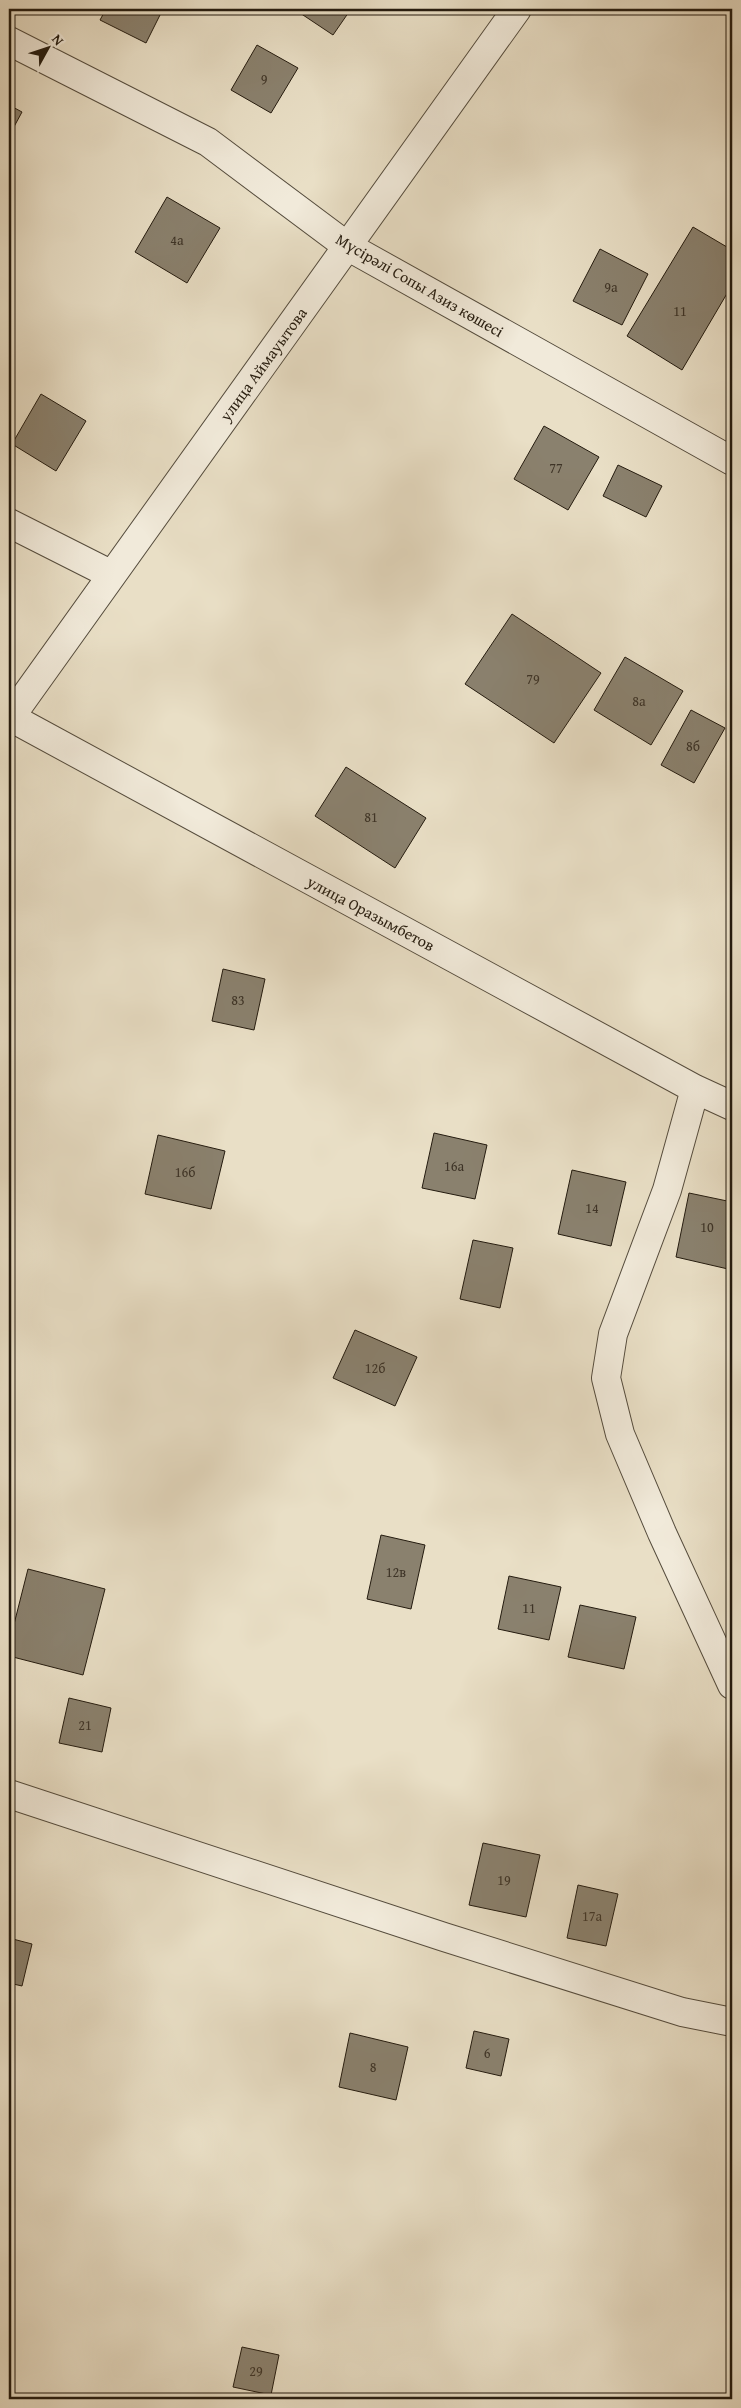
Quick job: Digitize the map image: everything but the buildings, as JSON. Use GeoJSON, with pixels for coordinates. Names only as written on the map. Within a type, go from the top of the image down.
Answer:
{"type":"FeatureCollection","features":[{"type":"Feature","properties":{"kind":"street","name":"улица Аймауытова"},"geometry":{"type":"LineString","coordinates":[[9,718],[517,9]]}},
{"type":"Feature","properties":{"kind":"street","name":"Мүсірәлі Сопы Азиз көшесі"},"geometry":{"type":"LineString","coordinates":[[9,41],[208,142],[347,246],[732,462]]}},
{"type":"Feature","properties":{"kind":"street"},"geometry":{"type":"LineString","coordinates":[[9,523],[112,575]]}},
{"type":"Feature","properties":{"kind":"street","name":"улица Оразымбетов"},"geometry":{"type":"LineString","coordinates":[[9,718],[695,1088],[732,1106]]}},
{"type":"Feature","properties":{"kind":"street"},"geometry":{"type":"LineString","coordinates":[[695,1088],[667,1190],[613,1334],[606,1378],[620,1434],[662,1533],[732,1684]]}},
{"type":"Feature","properties":{"kind":"street"},"geometry":{"type":"LineString","coordinates":[[9,1794],[444,1937],[682,2012],[732,2022]]}}]}
